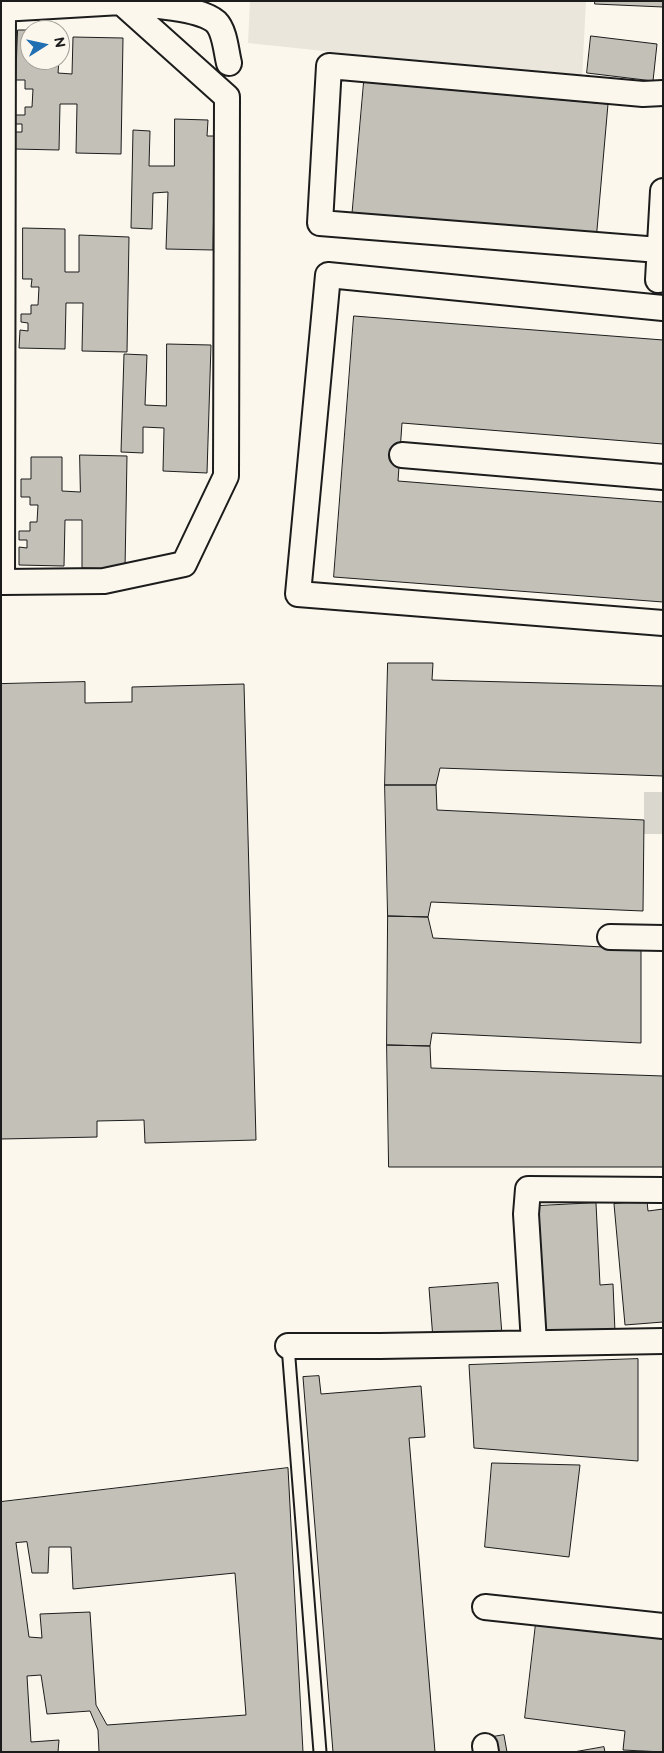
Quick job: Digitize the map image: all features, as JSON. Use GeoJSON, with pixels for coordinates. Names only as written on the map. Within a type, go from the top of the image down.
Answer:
{"type":"FeatureCollection","features":[{"type":"Feature","properties":{"kind":"street"},"geometry":{"type":"LineString","coordinates":[[121,2],[227,97],[226,476],[184,564],[104,581],[2,582],[2,9],[121,2],[194,11],[216,22],[222,34],[229,63]]}},
{"type":"Feature","properties":{"kind":"street"},"geometry":{"type":"LineString","coordinates":[[659,250],[320,223],[329,66],[643,94],[663,93]]}},
{"type":"Feature","properties":{"kind":"street"},"geometry":{"type":"LineString","coordinates":[[663,192],[658,297],[328,275],[298,594],[663,623]]}},
{"type":"Feature","properties":{"kind":"street"},"geometry":{"type":"LineString","coordinates":[[402,455],[663,477]]}},
{"type":"Feature","properties":{"kind":"street"},"geometry":{"type":"LineString","coordinates":[[610,937],[663,938]]}},
{"type":"Feature","properties":{"kind":"street"},"geometry":{"type":"LineString","coordinates":[[534,1343],[526,1214],[528,1183],[663,1190]]}},
{"type":"Feature","properties":{"kind":"street"},"geometry":{"type":"LineString","coordinates":[[288,1346],[663,1341]]}},
{"type":"Feature","properties":{"kind":"street"},"geometry":{"type":"LineString","coordinates":[[485,1607],[663,1626]]}},
{"type":"Feature","properties":{"kind":"lane"},"geometry":{"type":"LineString","coordinates":[[288,1346],[320,1752]]}},
{"type":"Feature","properties":{"kind":"shaded area"},"geometry":{"type":"Polygon","coordinates":[[[250,1],[586,1],[582,78],[248,43],[250,1]]]}},
{"type":"Feature","properties":{"kind":"shaded area"},"geometry":{"type":"Polygon","coordinates":[[[644,792],[663,792],[663,834],[644,834],[644,792]]]}},
{"type":"Feature","properties":{"kind":"building"},"geometry":{"type":"Polygon","coordinates":[[[595,1],[663,1],[663,7],[595,4],[595,1]]]}},
{"type":"Feature","properties":{"kind":"building"},"geometry":{"type":"Polygon","coordinates":[[[18,30],[20,30],[20,70],[58,70],[58,73],[72,74],[73,37],[123,38],[121,154],[76,153],[77,104],[60,104],[59,150],[14,149],[14,132],[22,132],[22,124],[14,124],[15,115],[25,115],[25,107],[32,107],[33,89],[25,89],[25,80],[16,80],[18,30]]]}},
{"type":"Feature","properties":{"kind":"building"},"geometry":{"type":"Polygon","coordinates":[[[591,36],[657,44],[653,81],[587,73],[591,36]]]}},
{"type":"Feature","properties":{"kind":"building"},"geometry":{"type":"Polygon","coordinates":[[[364,82],[608,104],[596,241],[352,218],[364,82]]]}},
{"type":"Feature","properties":{"kind":"building"},"geometry":{"type":"Polygon","coordinates":[[[175,119],[208,120],[207,136],[215,136],[213,250],[166,249],[168,192],[153,193],[152,229],[131,228],[133,130],[150,131],[149,166],[174,166],[175,119]]]}},
{"type":"Feature","properties":{"kind":"building"},"geometry":{"type":"Polygon","coordinates":[[[23,228],[65,229],[65,272],[79,272],[79,235],[129,237],[127,352],[82,351],[83,303],[66,303],[65,349],[19,348],[20,330],[28,331],[28,323],[21,322],[21,314],[31,314],[31,305],[38,305],[39,287],[31,287],[32,279],[23,279],[23,228]]]}},
{"type":"Feature","properties":{"kind":"building"},"geometry":{"type":"Polygon","coordinates":[[[354,316],[663,340],[663,444],[402,423],[398,481],[663,502],[663,602],[334,577],[354,316]]]}},
{"type":"Feature","properties":{"kind":"building"},"geometry":{"type":"Polygon","coordinates":[[[167,344],[211,345],[207,473],[163,471],[164,428],[143,427],[143,453],[121,452],[124,354],[147,355],[145,405],[166,406],[167,344]]]}},
{"type":"Feature","properties":{"kind":"building"},"geometry":{"type":"Polygon","coordinates":[[[80,455],[127,456],[125,569],[82,568],[82,520],[65,520],[64,566],[19,565],[19,547],[27,548],[27,540],[19,540],[19,531],[30,531],[30,522],[37,522],[38,505],[30,505],[30,497],[21,497],[21,479],[31,479],[31,457],[62,457],[62,491],[80,492],[80,455]]]}},
{"type":"Feature","properties":{"kind":"building"},"geometry":{"type":"Polygon","coordinates":[[[388,663],[433,663],[432,680],[663,686],[663,776],[440,768],[436,785],[385,785],[388,663]]]}},
{"type":"Feature","properties":{"kind":"building"},"geometry":{"type":"Polygon","coordinates":[[[85,682],[85,703],[132,702],[132,687],[244,684],[256,1140],[145,1143],[144,1120],[97,1121],[97,1137],[1,1139],[1,684],[85,682]]]}},
{"type":"Feature","properties":{"kind":"building"},"geometry":{"type":"Polygon","coordinates":[[[385,785],[436,785],[437,810],[644,820],[643,911],[431,902],[428,917],[388,916],[385,785]]]}},
{"type":"Feature","properties":{"kind":"building"},"geometry":{"type":"Polygon","coordinates":[[[388,916],[428,917],[433,938],[641,949],[641,1043],[432,1033],[430,1046],[387,1045],[388,916]]]}},
{"type":"Feature","properties":{"kind":"building"},"geometry":{"type":"Polygon","coordinates":[[[387,1045],[430,1046],[431,1068],[663,1076],[663,1167],[389,1167],[387,1045]]]}},
{"type":"Feature","properties":{"kind":"building"},"geometry":{"type":"Polygon","coordinates":[[[647,1201],[648,1211],[663,1209],[663,1322],[625,1325],[614,1204],[647,1201]]]}},
{"type":"Feature","properties":{"kind":"building"},"geometry":{"type":"Polygon","coordinates":[[[596,1203],[600,1285],[613,1284],[615,1332],[544,1335],[538,1206],[596,1203]]]}},
{"type":"Feature","properties":{"kind":"building"},"geometry":{"type":"Polygon","coordinates":[[[498,1283],[502,1335],[433,1339],[429,1288],[498,1283]]]}},
{"type":"Feature","properties":{"kind":"building"},"geometry":{"type":"Polygon","coordinates":[[[638,1359],[638,1461],[474,1448],[469,1365],[638,1359]]]}},
{"type":"Feature","properties":{"kind":"building"},"geometry":{"type":"Polygon","coordinates":[[[319,1376],[321,1394],[421,1386],[425,1437],[409,1438],[435,1752],[333,1752],[303,1377],[319,1376]]]}},
{"type":"Feature","properties":{"kind":"building"},"geometry":{"type":"Polygon","coordinates":[[[492,1463],[580,1465],[569,1557],[485,1547],[492,1463]]]}},
{"type":"Feature","properties":{"kind":"building"},"geometry":{"type":"Polygon","coordinates":[[[288,1468],[303,1752],[99,1752],[98,1730],[90,1711],[47,1714],[41,1675],[27,1676],[31,1742],[59,1740],[58,1752],[1,1752],[1,1502],[288,1468]],[[27,1542],[16,1543],[29,1637],[42,1638],[40,1614],[90,1612],[96,1705],[107,1725],[246,1715],[235,1573],[73,1589],[71,1547],[49,1547],[48,1573],[32,1573],[27,1542]]]}},
{"type":"Feature","properties":{"kind":"building"},"geometry":{"type":"Polygon","coordinates":[[[536,1623],[663,1638],[663,1752],[623,1750],[625,1731],[525,1718],[536,1623]]]}},
{"type":"Feature","properties":{"kind":"building"},"geometry":{"type":"Polygon","coordinates":[[[504,1735],[507,1752],[490,1752],[487,1738],[504,1735]]]}},
{"type":"Feature","properties":{"kind":"building"},"geometry":{"type":"Polygon","coordinates":[[[604,1747],[605,1752],[574,1752],[604,1747]]]}}]}
